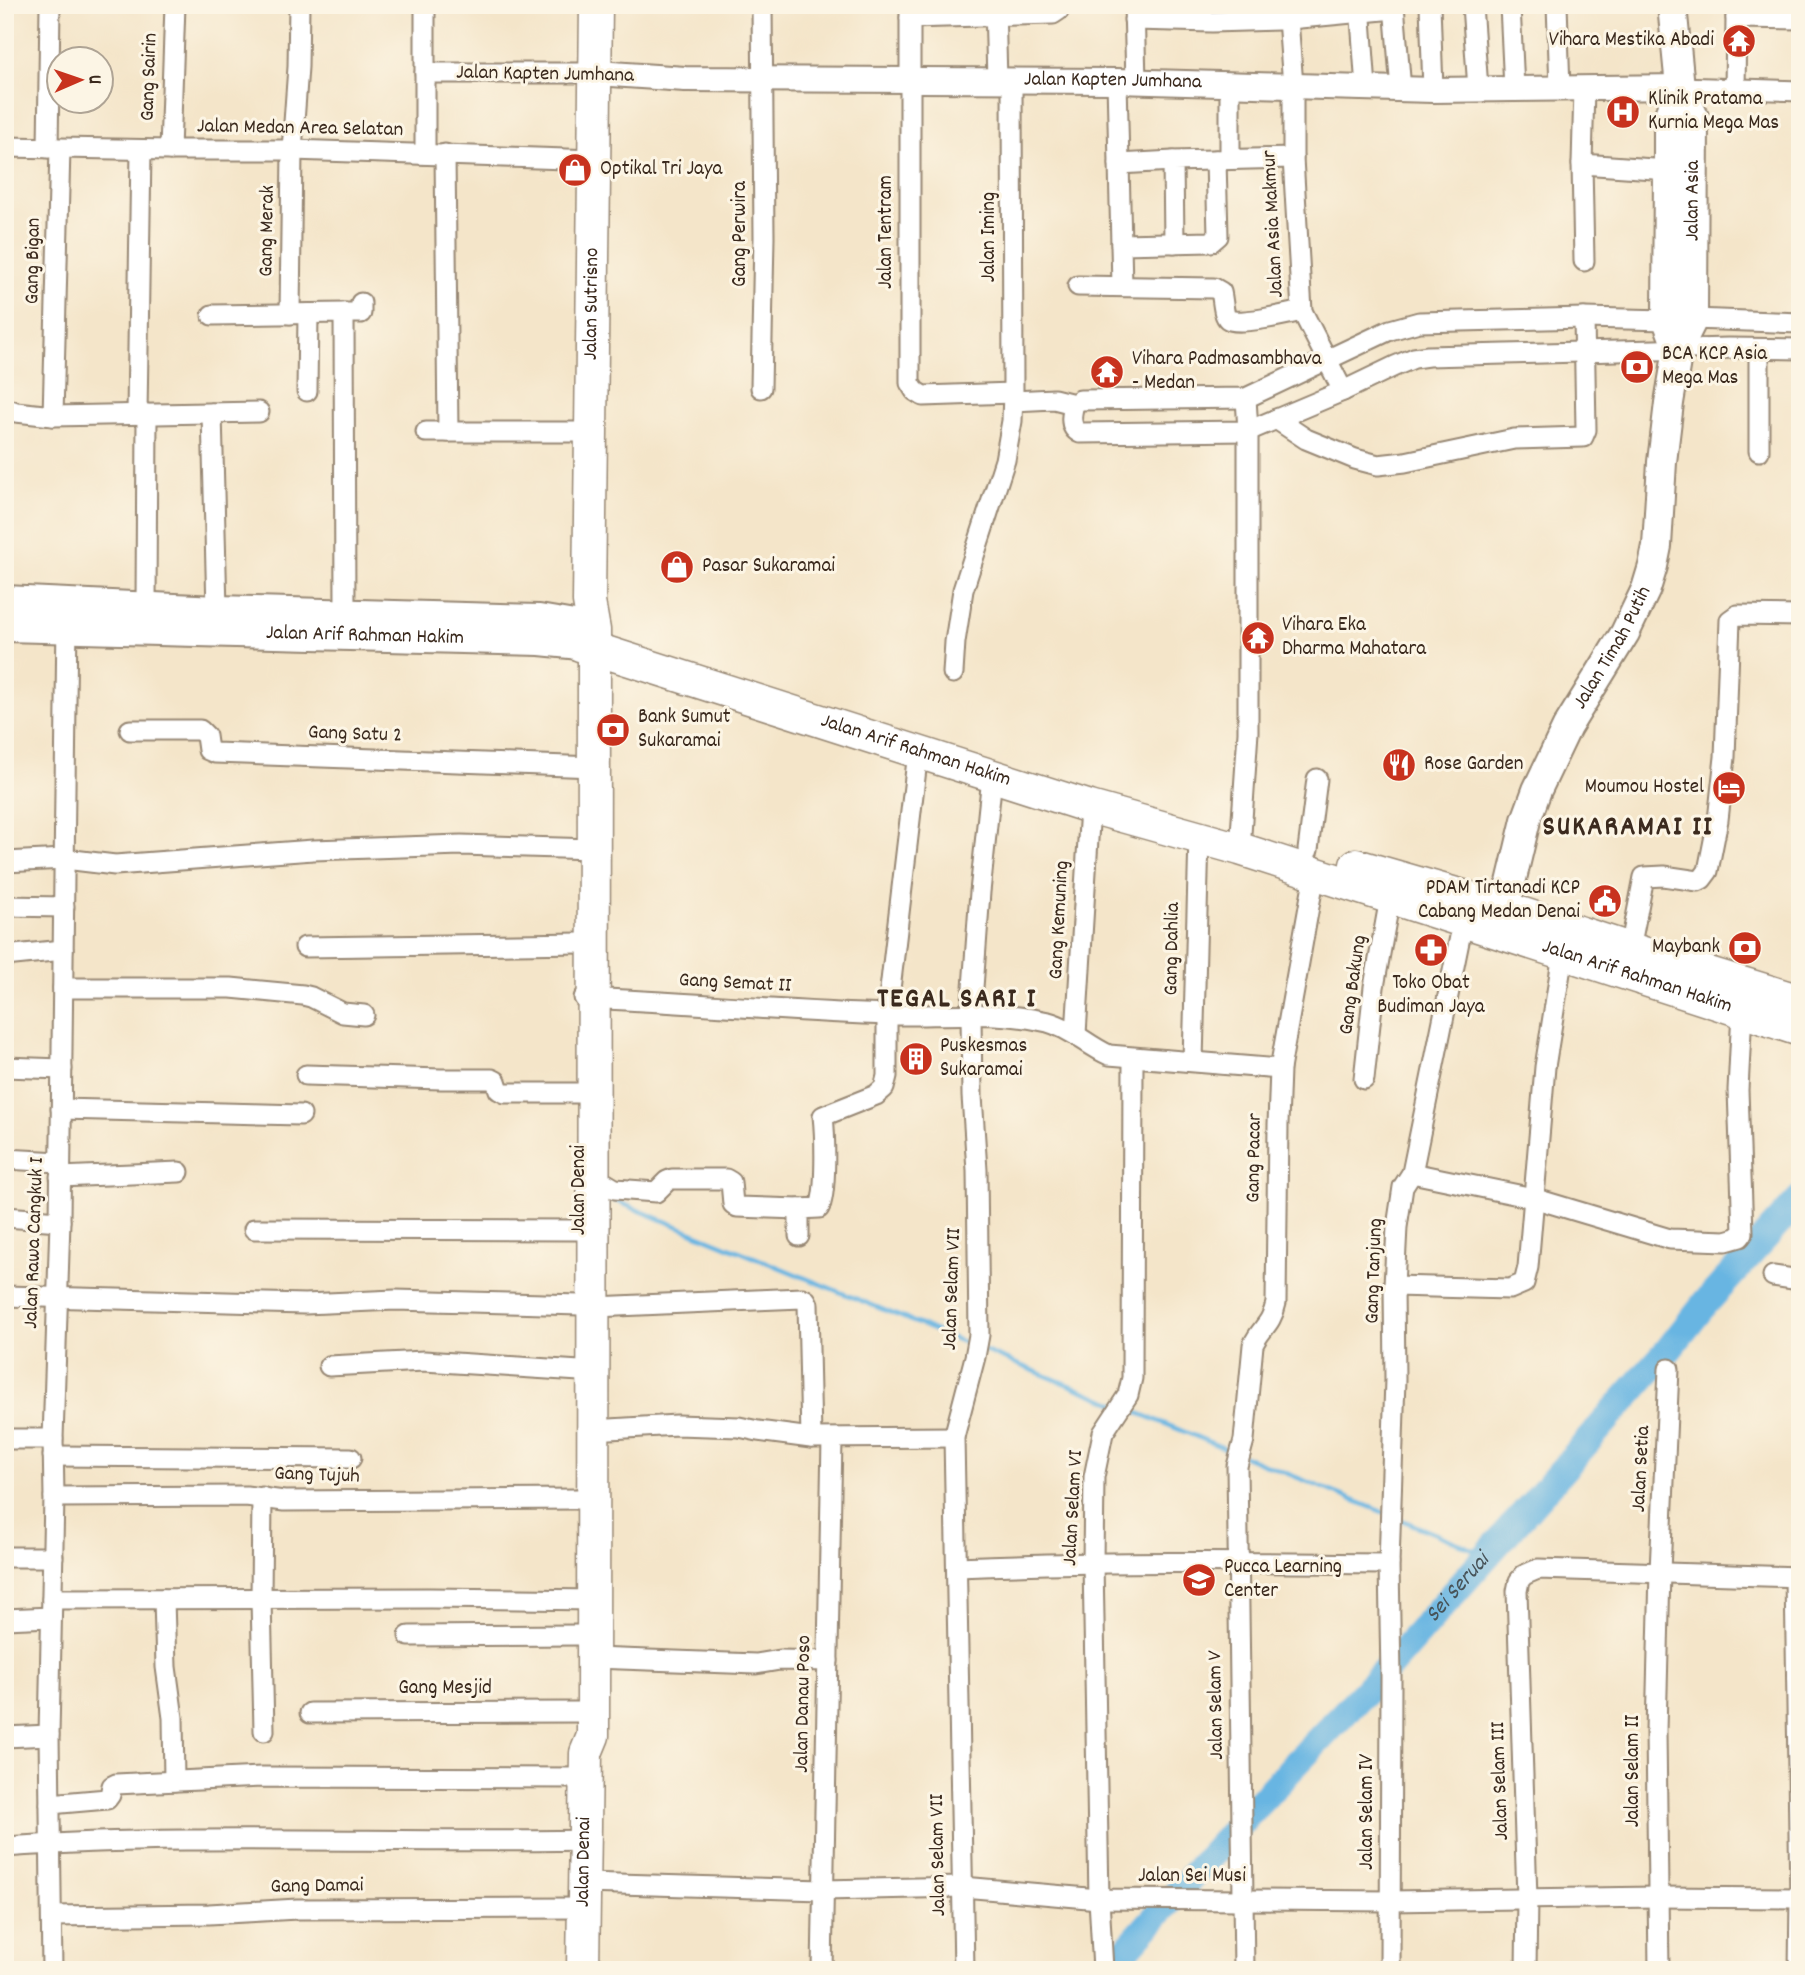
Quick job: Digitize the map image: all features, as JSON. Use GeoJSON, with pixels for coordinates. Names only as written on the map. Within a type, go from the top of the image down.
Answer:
{"type":"FeatureCollection","features":[{"type":"Feature","properties":{"kind":"main road","name":"Jalan Sutrisno"},"geometry":{"type":"LineString","coordinates":[[587,630],[597,5]]}},
{"type":"Feature","properties":{"kind":"main road","name":"Jalan Asia"},"geometry":{"type":"LineString","coordinates":[[1672,5],[1680,87],[1694,117],[1680,320]]}},
{"type":"Feature","properties":{"kind":"main road","name":"Jalan Asia"},"geometry":{"type":"LineString","coordinates":[[1680,87],[1668,117],[1668,170],[1680,320]]}},
{"type":"Feature","properties":{"kind":"main road","name":"Jalan Timah Putih"},"geometry":{"type":"LineString","coordinates":[[1501,920],[1537,790],[1567,727],[1625,633],[1646,589],[1657,546],[1664,450],[1680,320]]}},
{"type":"Feature","properties":{"kind":"main road","name":"Jalan Arif Rahman Hakim"},"geometry":{"type":"LineString","coordinates":[[5,600],[67,615],[526,640],[587,630],[992,777],[1199,837],[1240,841]]}},
{"type":"Feature","properties":{"kind":"main road","name":"Jalan Arif Rahman Hakim"},"geometry":{"type":"LineString","coordinates":[[5,626],[67,615],[146,606],[539,619],[587,630],[1240,841],[1501,920],[1630,949],[1799,1005]]}},
{"type":"Feature","properties":{"kind":"main road","name":"Jalan Denai"},"geometry":{"type":"LineString","coordinates":[[583,1970],[586,1765],[593,1736],[586,1646],[593,1430],[587,1176],[587,630]]}},
{"type":"Feature","properties":{"kind":"main road","name":"Jalan Denai"},"geometry":{"type":"LineString","coordinates":[[586,1600],[579,1499],[580,1371],[588,1306],[580,1230],[587,1176],[580,1093],[588,998],[581,943],[588,849]]}},
{"type":"Feature","properties":{"kind":"main road","name":"Jalan Arif Rahman Hakim"},"geometry":{"type":"LineString","coordinates":[[1311,862],[1390,898],[1466,910]]}},
{"type":"Feature","properties":{"kind":"main road","name":"Jalan Arif Rahman Hakim"},"geometry":{"type":"LineString","coordinates":[[1501,920],[1563,954],[1742,1011],[1799,1005]]}},
{"type":"Feature","properties":{"kind":"main road","name":"Jalan Denai"},"geometry":{"type":"LineString","coordinates":[[586,1646],[579,1712],[579,1740],[586,1765]]}},
{"type":"Feature","properties":{"kind":"street","name":"Gang Bigan"},"geometry":{"type":"LineString","coordinates":[[50,5],[54,148],[53,416]]}},
{"type":"Feature","properties":{"kind":"street","name":"Gang Sairin"},"geometry":{"type":"LineString","coordinates":[[170,150],[175,5]]}},
{"type":"Feature","properties":{"kind":"street","name":"Gang Merak"},"geometry":{"type":"LineString","coordinates":[[299,5],[292,150],[299,314],[307,391]]}},
{"type":"Feature","properties":{"kind":"street"},"geometry":{"type":"LineString","coordinates":[[425,5],[425,154]]}},
{"type":"Feature","properties":{"kind":"street","name":"Gang Perwira"},"geometry":{"type":"LineString","coordinates":[[761,388],[764,237],[762,5]]}},
{"type":"Feature","properties":{"kind":"street"},"geometry":{"type":"LineString","coordinates":[[910,12],[995,10],[1053,14],[1059,10],[1060,5]]}},
{"type":"Feature","properties":{"kind":"street"},"geometry":{"type":"LineString","coordinates":[[1430,5],[1433,90]]}},
{"type":"Feature","properties":{"kind":"street"},"geometry":{"type":"LineString","coordinates":[[1472,5],[1478,89]]}},
{"type":"Feature","properties":{"kind":"street"},"geometry":{"type":"LineString","coordinates":[[1510,5],[1514,89]]}},
{"type":"Feature","properties":{"kind":"street"},"geometry":{"type":"LineString","coordinates":[[1557,5],[1582,164],[1584,261]]}},
{"type":"Feature","properties":{"kind":"street"},"geometry":{"type":"LineString","coordinates":[[1122,286],[1119,164],[1134,13],[1212,22],[1287,12],[1394,7],[1401,90]]}},
{"type":"Feature","properties":{"kind":"street"},"geometry":{"type":"LineString","coordinates":[[1360,8],[1366,88]]}},
{"type":"Feature","properties":{"kind":"street","name":"Jalan Iming"},"geometry":{"type":"LineString","coordinates":[[953,673],[964,590],[1005,460],[1013,397],[1004,81],[995,10]]}},
{"type":"Feature","properties":{"kind":"street","name":"Jalan Tentram"},"geometry":{"type":"LineString","coordinates":[[910,12],[910,383],[915,391],[923,396],[1013,397]]}},
{"type":"Feature","properties":{"kind":"street","name":"Jalan Asia Makmur"},"geometry":{"type":"LineString","coordinates":[[1287,12],[1293,86],[1293,158],[1302,311],[1343,391]]}},
{"type":"Feature","properties":{"kind":"street"},"geometry":{"type":"LineString","coordinates":[[1735,90],[1736,12],[1800,19]]}},
{"type":"Feature","properties":{"kind":"street","name":"Jalan Kapten Jumhana"},"geometry":{"type":"LineString","coordinates":[[425,72],[597,74],[685,79],[1126,82],[1401,90],[1680,87],[1800,92]]}},
{"type":"Feature","properties":{"kind":"street"},"geometry":{"type":"LineString","coordinates":[[1121,244],[1211,242],[1218,236],[1230,84]]}},
{"type":"Feature","properties":{"kind":"street","name":"Jalan Medan Area Selatan"},"geometry":{"type":"LineString","coordinates":[[5,147],[292,150],[594,160]]}},
{"type":"Feature","properties":{"kind":"street"},"geometry":{"type":"LineString","coordinates":[[141,150],[146,606]]}},
{"type":"Feature","properties":{"kind":"street"},"geometry":{"type":"LineString","coordinates":[[445,154],[448,432]]}},
{"type":"Feature","properties":{"kind":"street"},"geometry":{"type":"LineString","coordinates":[[1119,164],[1293,158]]}},
{"type":"Feature","properties":{"kind":"street"},"geometry":{"type":"LineString","coordinates":[[1173,161],[1174,243]]}},
{"type":"Feature","properties":{"kind":"street"},"geometry":{"type":"LineString","coordinates":[[1582,164],[1668,170]]}},
{"type":"Feature","properties":{"kind":"street"},"geometry":{"type":"LineString","coordinates":[[1078,286],[1218,289],[1226,315],[1232,321],[1257,320],[1302,311]]}},
{"type":"Feature","properties":{"kind":"street"},"geometry":{"type":"LineString","coordinates":[[212,315],[361,313],[361,303]]}},
{"type":"Feature","properties":{"kind":"street"},"geometry":{"type":"LineString","coordinates":[[344,313],[345,612]]}},
{"type":"Feature","properties":{"kind":"street"},"geometry":{"type":"LineString","coordinates":[[1013,397],[1054,399],[1074,404],[1080,400],[1246,398],[1390,330],[1419,322],[1584,318],[1800,323]]}},
{"type":"Feature","properties":{"kind":"street"},"geometry":{"type":"LineString","coordinates":[[1276,419],[1306,439],[1355,459],[1378,465],[1405,462],[1514,439],[1583,437],[1586,430],[1584,318]]}},
{"type":"Feature","properties":{"kind":"street"},"geometry":{"type":"LineString","coordinates":[[1759,349],[1759,451]]}},
{"type":"Feature","properties":{"kind":"street"},"geometry":{"type":"LineString","coordinates":[[1074,404],[1073,426],[1080,433],[1248,431],[1414,358],[1584,351],[1800,349]]}},
{"type":"Feature","properties":{"kind":"street"},"geometry":{"type":"LineString","coordinates":[[1240,841],[1248,732],[1246,398]]}},
{"type":"Feature","properties":{"kind":"street"},"geometry":{"type":"LineString","coordinates":[[5,408],[16,412],[53,416],[259,412]]}},
{"type":"Feature","properties":{"kind":"street"},"geometry":{"type":"LineString","coordinates":[[212,413],[217,610]]}},
{"type":"Feature","properties":{"kind":"street"},"geometry":{"type":"LineString","coordinates":[[426,432],[591,432]]}},
{"type":"Feature","properties":{"kind":"street","name":"Jalan Rawa Cangkuk I"},"geometry":{"type":"LineString","coordinates":[[52,1970],[49,1735],[56,1296],[60,1221],[67,615]]}},
{"type":"Feature","properties":{"kind":"street"},"geometry":{"type":"LineString","coordinates":[[1630,949],[1644,877],[1664,876],[1698,881],[1708,871],[1725,757],[1730,620],[1737,615],[1800,615]]}},
{"type":"Feature","properties":{"kind":"street","name":"Gang Satu 2"},"geometry":{"type":"LineString","coordinates":[[130,730],[200,730],[206,736],[208,750],[215,753],[587,767]]}},
{"type":"Feature","properties":{"kind":"street"},"geometry":{"type":"LineString","coordinates":[[587,1176],[615,1189],[656,1192],[672,1179],[726,1179],[731,1182],[733,1205],[737,1207],[820,1208],[824,1200],[823,1116],[876,1096],[884,1088],[887,1076],[887,1015],[918,752]]}},
{"type":"Feature","properties":{"kind":"street","name":"Jalan Selam VII"},"geometry":{"type":"LineString","coordinates":[[964,1970],[954,1437],[979,1335],[977,1170],[972,1096],[971,1015],[992,777]]}},
{"type":"Feature","properties":{"kind":"street","name":"Gang Pacar"},"geometry":{"type":"LineString","coordinates":[[1241,1449],[1253,1345],[1273,1317],[1276,1303],[1280,1069],[1311,862],[1317,779]]}},
{"type":"Feature","properties":{"kind":"street","name":"Gang Kemuning"},"geometry":{"type":"LineString","coordinates":[[1076,1034],[1090,807]]}},
{"type":"Feature","properties":{"kind":"street","name":"Gang Dahlia"},"geometry":{"type":"LineString","coordinates":[[1193,1061],[1199,837]]}},
{"type":"Feature","properties":{"kind":"street"},"geometry":{"type":"LineString","coordinates":[[5,862],[65,859],[115,865],[313,850],[461,845],[588,849]]}},
{"type":"Feature","properties":{"kind":"street","name":"Gang Bakung"},"geometry":{"type":"LineString","coordinates":[[1364,1079],[1374,987],[1390,898]]}},
{"type":"Feature","properties":{"kind":"street"},"geometry":{"type":"LineString","coordinates":[[5,906],[64,907]]}},
{"type":"Feature","properties":{"kind":"street","name":"Gang Tanjung"},"geometry":{"type":"LineString","coordinates":[[1390,1654],[1389,1564],[1397,1227],[1403,1187],[1412,1172],[1466,910]]}},
{"type":"Feature","properties":{"kind":"street"},"geometry":{"type":"LineString","coordinates":[[305,947],[581,943]]}},
{"type":"Feature","properties":{"kind":"street"},"geometry":{"type":"LineString","coordinates":[[5,956],[63,950]]}},
{"type":"Feature","properties":{"kind":"street"},"geometry":{"type":"LineString","coordinates":[[1394,1286],[1510,1289],[1524,1283],[1528,1267],[1545,1067],[1563,954]]}},
{"type":"Feature","properties":{"kind":"street"},"geometry":{"type":"LineString","coordinates":[[63,988],[231,988],[311,997],[343,1013],[364,1015]]}},
{"type":"Feature","properties":{"kind":"street","name":"Gang Semat II"},"geometry":{"type":"LineString","coordinates":[[588,998],[887,1015],[1014,1016],[1050,1023],[1076,1034],[1094,1049],[1109,1055],[1280,1069]]}},
{"type":"Feature","properties":{"kind":"street"},"geometry":{"type":"LineString","coordinates":[[1412,1172],[1533,1198],[1670,1239],[1726,1241],[1740,1237],[1743,1233],[1738,1090],[1742,1011]]}},
{"type":"Feature","properties":{"kind":"street","name":"Jalan Selam VI"},"geometry":{"type":"LineString","coordinates":[[1103,1965],[1099,1899],[1094,1477],[1103,1433],[1128,1395],[1132,1378],[1133,1058]]}},
{"type":"Feature","properties":{"kind":"street"},"geometry":{"type":"LineString","coordinates":[[5,1067],[62,1069]]}},
{"type":"Feature","properties":{"kind":"street"},"geometry":{"type":"LineString","coordinates":[[306,1075],[492,1079],[496,1081],[499,1090],[505,1093],[580,1093]]}},
{"type":"Feature","properties":{"kind":"street"},"geometry":{"type":"LineString","coordinates":[[61,1109],[301,1115]]}},
{"type":"Feature","properties":{"kind":"street"},"geometry":{"type":"LineString","coordinates":[[5,1159],[60,1169],[179,1172]]}},
{"type":"Feature","properties":{"kind":"street"},"geometry":{"type":"LineString","coordinates":[[799,1209],[799,1236]]}},
{"type":"Feature","properties":{"kind":"street"},"geometry":{"type":"LineString","coordinates":[[5,1217],[60,1221]]}},
{"type":"Feature","properties":{"kind":"street"},"geometry":{"type":"LineString","coordinates":[[254,1229],[580,1230]]}},
{"type":"Feature","properties":{"kind":"street"},"geometry":{"type":"LineString","coordinates":[[1773,1276],[1800,1280]]}},
{"type":"Feature","properties":{"kind":"street"},"geometry":{"type":"LineString","coordinates":[[5,1296],[305,1304],[395,1300],[588,1306],[803,1298],[808,1304],[811,1438]]}},
{"type":"Feature","properties":{"kind":"street"},"geometry":{"type":"LineString","coordinates":[[329,1366],[424,1361],[580,1371]]}},
{"type":"Feature","properties":{"kind":"street","name":"Jalan Setia"},"geometry":{"type":"LineString","coordinates":[[1660,1571],[1670,1369]]}},
{"type":"Feature","properties":{"kind":"street"},"geometry":{"type":"LineString","coordinates":[[593,1430],[677,1425],[739,1427],[832,1439],[954,1437]]}},
{"type":"Feature","properties":{"kind":"street"},"geometry":{"type":"LineString","coordinates":[[5,1439],[53,1448],[351,1458]]}},
{"type":"Feature","properties":{"kind":"street","name":"Jalan Danau Poso"},"geometry":{"type":"LineString","coordinates":[[822,1970],[832,1439]]}},
{"type":"Feature","properties":{"kind":"street","name":"Jalan Selam V"},"geometry":{"type":"LineString","coordinates":[[1241,1449],[1237,1466],[1237,1562],[1244,1970]]}},
{"type":"Feature","properties":{"kind":"street","name":"Gang Tujuh"},"geometry":{"type":"LineString","coordinates":[[54,1497],[262,1497],[284,1501],[579,1499]]}},
{"type":"Feature","properties":{"kind":"street"},"geometry":{"type":"LineString","coordinates":[[262,1497],[264,1731]]}},
{"type":"Feature","properties":{"kind":"street"},"geometry":{"type":"LineString","coordinates":[[5,1556],[52,1557]]}},
{"type":"Feature","properties":{"kind":"street"},"geometry":{"type":"LineString","coordinates":[[957,1567],[1093,1563],[1389,1564]]}},
{"type":"Feature","properties":{"kind":"street","name":"Jalan Selam III"},"geometry":{"type":"LineString","coordinates":[[1526,1970],[1527,1898],[1517,1591],[1519,1581],[1530,1571],[1538,1569],[1660,1571]]}},
{"type":"Feature","properties":{"kind":"street"},"geometry":{"type":"LineString","coordinates":[[1660,1571],[1798,1577],[1798,1970]]}},
{"type":"Feature","properties":{"kind":"street","name":"Jalan Selam II"},"geometry":{"type":"LineString","coordinates":[[1659,1970],[1656,1731],[1660,1571]]}},
{"type":"Feature","properties":{"kind":"street"},"geometry":{"type":"LineString","coordinates":[[5,1619],[52,1608],[164,1599],[586,1600]]}},
{"type":"Feature","properties":{"kind":"street"},"geometry":{"type":"LineString","coordinates":[[164,1599],[166,1667],[173,1718],[174,1781]]}},
{"type":"Feature","properties":{"kind":"street"},"geometry":{"type":"LineString","coordinates":[[409,1636],[586,1646],[756,1664],[780,1660],[828,1661]]}},
{"type":"Feature","properties":{"kind":"street","name":"Jalan Selam IV"},"geometry":{"type":"LineString","coordinates":[[1390,1654],[1390,1970]]}},
{"type":"Feature","properties":{"kind":"street","name":"Gang Mesjid"},"geometry":{"type":"LineString","coordinates":[[310,1713],[579,1712]]}},
{"type":"Feature","properties":{"kind":"street"},"geometry":{"type":"LineString","coordinates":[[5,1737],[49,1735]]}},
{"type":"Feature","properties":{"kind":"street"},"geometry":{"type":"LineString","coordinates":[[50,1804],[107,1799],[112,1786],[116,1784],[586,1765]]}},
{"type":"Feature","properties":{"kind":"street"},"geometry":{"type":"LineString","coordinates":[[5,1847],[194,1840],[585,1840]]}},
{"type":"Feature","properties":{"kind":"street","name":"Jalan Sei Musi"},"geometry":{"type":"LineString","coordinates":[[584,1896],[963,1887],[1099,1899],[1391,1901],[1800,1898]]}},
{"type":"Feature","properties":{"kind":"street","name":"Gang Damai"},"geometry":{"type":"LineString","coordinates":[[52,1916],[223,1913],[584,1896]]}},
{"type":"Feature","properties":{"kind":"waterway"},"geometry":{"type":"LineString","coordinates":[[611,1199],[970,1345]]}},
{"type":"Feature","properties":{"kind":"waterway","name":"Sei Seruai"},"geometry":{"type":"LineString","coordinates":[[1108,1970],[1249,1813],[1391,1664],[1669,1349],[1702,1307],[1800,1199]]}},
{"type":"Feature","properties":{"kind":"waterway"},"geometry":{"type":"LineString","coordinates":[[982,1350],[1116,1404]]}},
{"type":"Feature","properties":{"kind":"waterway"},"geometry":{"type":"LineString","coordinates":[[1124,1407],[1236,1453]]}},
{"type":"Feature","properties":{"kind":"waterway"},"geometry":{"type":"LineString","coordinates":[[1244,1456],[1385,1513]]}},
{"type":"Feature","properties":{"kind":"waterway"},"geometry":{"type":"LineString","coordinates":[[1397,1518],[1487,1555]]}},
{"type":"Feature","properties":{"kind":"place","name":"Vihara Mestika Abadi"},"geometry":{"type":"Point","coordinates":[1739,41]}},
{"type":"Feature","properties":{"kind":"place","name":"Klinik Pratama Kurnia Mega Mas"},"geometry":{"type":"Point","coordinates":[1623,112]}},
{"type":"Feature","properties":{"kind":"place","name":"Optikal Tri Jaya"},"geometry":{"type":"Point","coordinates":[575,170]}},
{"type":"Feature","properties":{"kind":"place","name":"BCA KCP Asia Mega Mas"},"geometry":{"type":"Point","coordinates":[1637,367]}},
{"type":"Feature","properties":{"kind":"place","name":"Vihara Padmasambhava - Medan"},"geometry":{"type":"Point","coordinates":[1107,372]}},
{"type":"Feature","properties":{"kind":"place","name":"Pasar Sukaramai"},"geometry":{"type":"Point","coordinates":[677,567]}},
{"type":"Feature","properties":{"kind":"place","name":"Vihara Eka Dharma Mahatara"},"geometry":{"type":"Point","coordinates":[1258,638]}},
{"type":"Feature","properties":{"kind":"place","name":"Bank Sumut Sukaramai"},"geometry":{"type":"Point","coordinates":[613,730]}},
{"type":"Feature","properties":{"kind":"place","name":"Rose Garden"},"geometry":{"type":"Point","coordinates":[1399,765]}},
{"type":"Feature","properties":{"kind":"place","name":"Moumou Hostel"},"geometry":{"type":"Point","coordinates":[1729,788]}},
{"type":"Feature","properties":{"kind":"place","name":"PDAM Tirtanadi KCP Cabang Medan Denai"},"geometry":{"type":"Point","coordinates":[1605,901]}},
{"type":"Feature","properties":{"kind":"place","name":"Maybank"},"geometry":{"type":"Point","coordinates":[1745,948]}},
{"type":"Feature","properties":{"kind":"place","name":"Toko Obat Budiman Jaya"},"geometry":{"type":"Point","coordinates":[1431,950]}},
{"type":"Feature","properties":{"kind":"place","name":"Puskesmas Sukaramai"},"geometry":{"type":"Point","coordinates":[916,1059]}},
{"type":"Feature","properties":{"kind":"place","name":"Pucca Learning Center"},"geometry":{"type":"Point","coordinates":[1199,1580]}},
{"type":"Feature","properties":{"kind":"district","name":"SUKARAMAI II"},"geometry":{"type":"Point","coordinates":[1628,829]}},
{"type":"Feature","properties":{"kind":"district","name":"TEGAL SARI I"},"geometry":{"type":"Point","coordinates":[957,1001]}}]}
